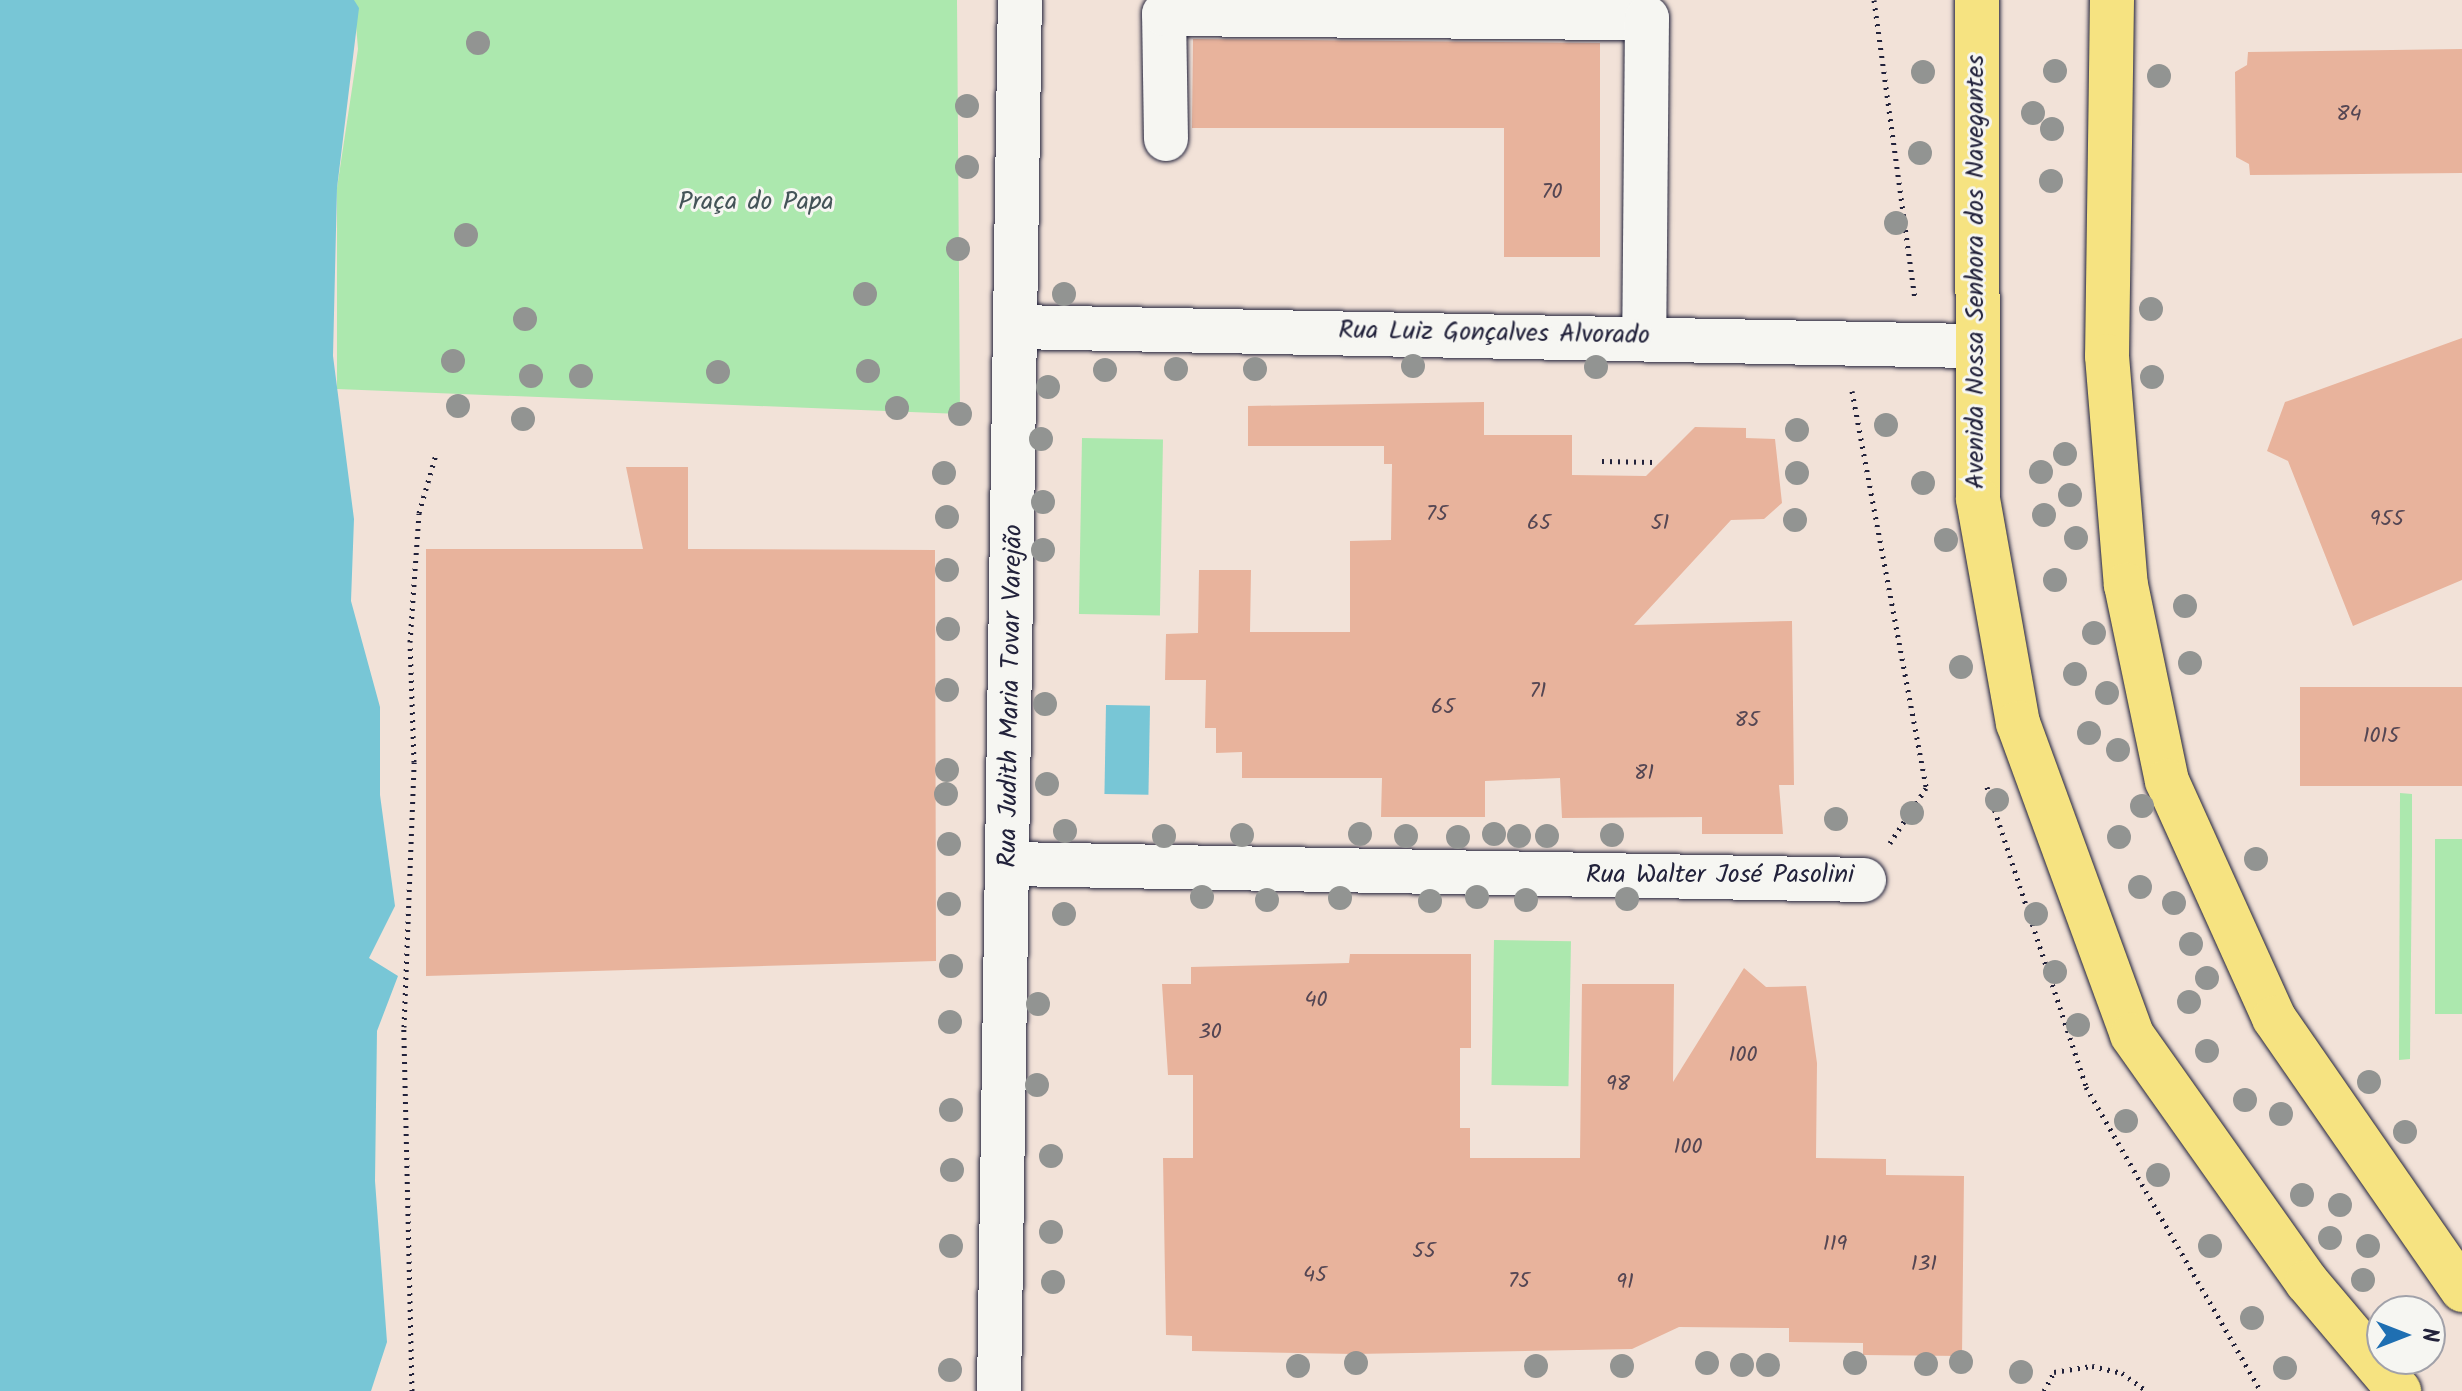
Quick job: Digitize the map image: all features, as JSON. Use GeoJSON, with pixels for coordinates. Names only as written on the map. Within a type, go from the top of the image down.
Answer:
{"type":"FeatureCollection","features":[{"type":"Feature","properties":{"kind":"main road","name":"Avenida Nossa Senhora dos Navegantes"},"geometry":{"type":"LineString","coordinates":[[1977,0],[1972,346],[1978,499],[2018,723],[2132,1035],[2307,1282],[2399,1391]]}},
{"type":"Feature","properties":{"kind":"main road"},"geometry":{"type":"LineString","coordinates":[[2112,0],[2107,356],[2126,585],[2167,781],[2274,1018],[2462,1290]]}},
{"type":"Feature","properties":{"kind":"street","name":"Rua Judith Maria Tovar Varejão"},"geometry":{"type":"LineString","coordinates":[[999,1391],[1010,864],[1020,0]]}},
{"type":"Feature","properties":{"kind":"street"},"geometry":{"type":"LineString","coordinates":[[1166,139],[1164,14],[1647,18],[1644,336]]}},
{"type":"Feature","properties":{"kind":"street","name":"Rua Luiz Gonçalves Alvorado"},"geometry":{"type":"LineString","coordinates":[[1016,327],[1921,341],[1972,346]]}},
{"type":"Feature","properties":{"kind":"street","name":"Rua Walter José Pasolini"},"geometry":{"type":"LineString","coordinates":[[1010,864],[1864,880]]}},
{"type":"Feature","properties":{"kind":"path"},"geometry":{"type":"LineString","coordinates":[[1874,0],[1921,341]]}},
{"type":"Feature","properties":{"kind":"path","name":"Rua Walter José Pasolini"},"geometry":{"type":"LineString","coordinates":[[1842,340],[1926,788],[1864,880]]}},
{"type":"Feature","properties":{"kind":"path"},"geometry":{"type":"LineString","coordinates":[[412,1391],[404,1027],[414,762],[410,642],[419,513],[436,454]]}},
{"type":"Feature","properties":{"kind":"path"},"geometry":{"type":"LineString","coordinates":[[1602,461],[1654,462]]}},
{"type":"Feature","properties":{"kind":"path"},"geometry":{"type":"LineString","coordinates":[[2044,1391],[2054,1372],[2092,1366],[2122,1373],[2147,1391]]}},
{"type":"Feature","properties":{"kind":"green space","name":"Praça do Papa"},"geometry":{"type":"Polygon","coordinates":[[[354,0],[957,0],[960,414],[337,389],[337,188],[358,49],[354,0]]]}},
{"type":"Feature","properties":{"kind":"green space"},"geometry":{"type":"Polygon","coordinates":[[[1082,438],[1163,439],[1160,615],[1079,614],[1082,438]]]}},
{"type":"Feature","properties":{"kind":"green space"},"geometry":{"type":"Polygon","coordinates":[[[2400,793],[2412,794],[2412,854],[2410,1059],[2399,1060],[2400,793]]]}},
{"type":"Feature","properties":{"kind":"green space"},"geometry":{"type":"Polygon","coordinates":[[[2435,839],[2462,839],[2462,1014],[2435,1014],[2435,839]]]}},
{"type":"Feature","properties":{"kind":"green space"},"geometry":{"type":"Polygon","coordinates":[[[1494,940],[1571,941],[1568,1086],[1491,1085],[1494,940]]]}},
{"type":"Feature","properties":{"kind":"water"},"geometry":{"type":"Polygon","coordinates":[[[0,0],[354,0],[359,8],[337,188],[333,356],[354,519],[351,601],[380,707],[380,795],[395,906],[369,958],[398,976],[377,1031],[375,1181],[387,1342],[371,1391],[0,1391],[0,0]]]}},
{"type":"Feature","properties":{"kind":"water"},"geometry":{"type":"Polygon","coordinates":[[[1106,705],[1150,706],[1148,795],[1104,794],[1106,705]]]}},
{"type":"Feature","properties":{"kind":"building"},"geometry":{"type":"Polygon","coordinates":[[[1193,39],[1600,43],[1600,257],[1504,257],[1504,128],[1192,128],[1193,39]]]}},
{"type":"Feature","properties":{"kind":"building"},"geometry":{"type":"Polygon","coordinates":[[[2462,49],[2462,173],[2250,175],[2249,164],[2236,157],[2235,72],[2247,65],[2248,52],[2462,49]]]}},
{"type":"Feature","properties":{"kind":"building"},"geometry":{"type":"Polygon","coordinates":[[[2462,338],[2462,580],[2353,626],[2288,461],[2267,451],[2285,402],[2462,338]]]}},
{"type":"Feature","properties":{"kind":"building"},"geometry":{"type":"Polygon","coordinates":[[[1484,402],[1484,435],[1572,435],[1572,475],[1646,476],[1695,427],[1746,428],[1746,438],[1775,439],[1782,503],[1764,519],[1731,520],[1634,625],[1792,621],[1794,785],[1779,785],[1783,834],[1702,834],[1702,817],[1562,818],[1560,778],[1485,781],[1485,817],[1381,817],[1382,778],[1242,778],[1242,752],[1216,753],[1216,728],[1205,728],[1206,680],[1165,680],[1166,634],[1198,633],[1199,570],[1251,570],[1250,632],[1350,632],[1350,541],[1391,540],[1392,464],[1384,464],[1384,446],[1248,446],[1248,406],[1484,402]]]}},
{"type":"Feature","properties":{"kind":"building"},"geometry":{"type":"Polygon","coordinates":[[[626,467],[688,467],[688,549],[935,550],[936,961],[426,976],[426,549],[643,549],[626,467]]]}},
{"type":"Feature","properties":{"kind":"building"},"geometry":{"type":"Polygon","coordinates":[[[2300,687],[2462,687],[2462,786],[2300,786],[2300,687]]]}},
{"type":"Feature","properties":{"kind":"building"},"geometry":{"type":"Polygon","coordinates":[[[1350,954],[1471,954],[1471,1048],[1460,1048],[1460,1128],[1470,1128],[1470,1158],[1580,1158],[1582,984],[1674,984],[1673,1082],[1744,968],[1766,987],[1806,986],[1817,1063],[1816,1158],[1886,1159],[1886,1175],[1964,1176],[1962,1356],[1863,1355],[1863,1343],[1789,1342],[1789,1328],[1679,1327],[1632,1349],[1354,1354],[1192,1351],[1192,1336],[1166,1335],[1163,1158],[1193,1158],[1193,1075],[1168,1075],[1162,984],[1191,984],[1191,967],[1349,963],[1350,954]]]}}]}
